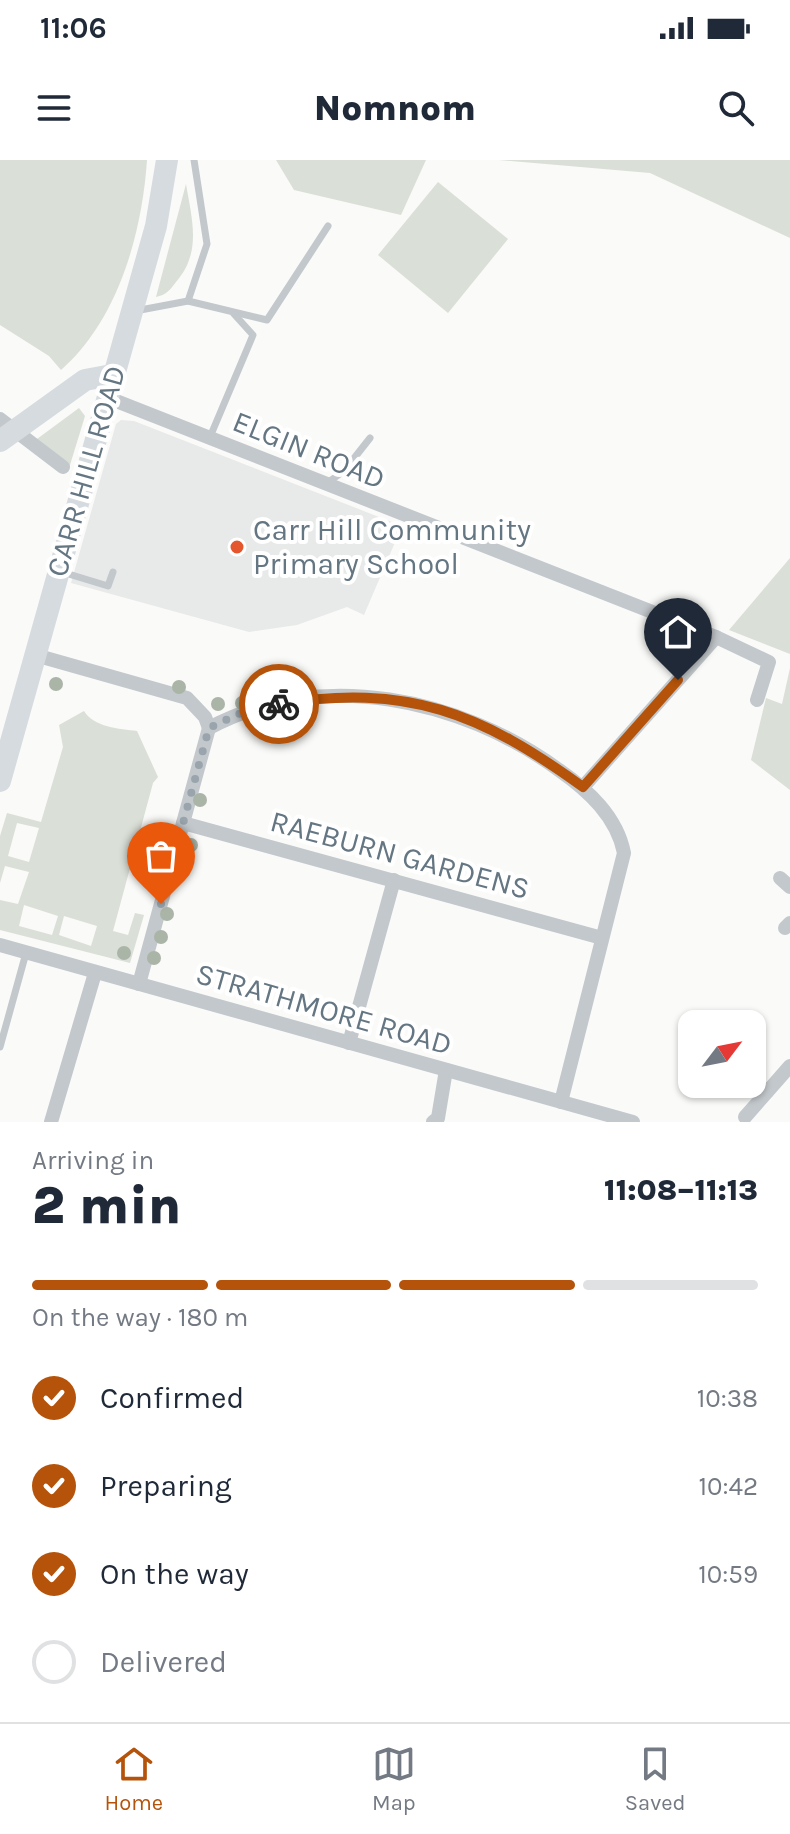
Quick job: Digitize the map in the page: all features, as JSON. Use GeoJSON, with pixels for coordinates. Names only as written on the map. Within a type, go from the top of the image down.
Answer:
{"type":"FeatureCollection","features":[{"type":"Feature","properties":{"kind":"street","name":"CARR HILL ROAD"},"geometry":{"type":"LineString","coordinates":[[0,781],[156,226],[167,160]]}},
{"type":"Feature","properties":{"kind":"street"},"geometry":{"type":"LineString","coordinates":[[63,467],[6,430],[85,380],[109,386]]}},
{"type":"Feature","properties":{"kind":"street","name":"ELGIN ROAD"},"geometry":{"type":"LineString","coordinates":[[109,386],[210,439],[716,637],[769,662],[757,700]]}},
{"type":"Feature","properties":{"kind":"street"},"geometry":{"type":"LineString","coordinates":[[583,787],[716,637]]}},
{"type":"Feature","properties":{"kind":"street"},"geometry":{"type":"LineString","coordinates":[[35,655],[187,698],[205,717],[209,728],[139,984]]}},
{"type":"Feature","properties":{"kind":"street"},"geometry":{"type":"LineString","coordinates":[[209,728],[258,707],[299,700],[359,695],[391,699],[471,719],[500,731],[583,787],[620,831],[624,853],[561,1102]]}},
{"type":"Feature","properties":{"kind":"street","name":"RAEBURN GARDENS"},"geometry":{"type":"LineString","coordinates":[[183,823],[602,938]]}},
{"type":"Feature","properties":{"kind":"street"},"geometry":{"type":"LineString","coordinates":[[349,1043],[394,880]]}},
{"type":"Feature","properties":{"kind":"street","name":"STRATHMORE ROAD"},"geometry":{"type":"LineString","coordinates":[[0,945],[633,1122]]}},
{"type":"Feature","properties":{"kind":"street"},"geometry":{"type":"LineString","coordinates":[[51,1122],[95,973]]}},
{"type":"Feature","properties":{"kind":"street"},"geometry":{"type":"LineString","coordinates":[[745,1117],[790,1066]]}},
{"type":"Feature","properties":{"kind":"street"},"geometry":{"type":"LineString","coordinates":[[433,1122],[438,1118],[446,1070]]}},
{"type":"Feature","properties":{"kind":"lane"},"geometry":{"type":"LineString","coordinates":[[188,301],[207,244],[194,160]]}},
{"type":"Feature","properties":{"kind":"lane"},"geometry":{"type":"LineString","coordinates":[[133,311],[188,301],[267,320],[328,226]]}},
{"type":"Feature","properties":{"kind":"lane"},"geometry":{"type":"LineString","coordinates":[[210,439],[253,335],[232,312]]}},
{"type":"Feature","properties":{"kind":"lane"},"geometry":{"type":"LineString","coordinates":[[325,484],[344,471],[370,438]]}},
{"type":"Feature","properties":{"kind":"lane"},"geometry":{"type":"LineString","coordinates":[[58,571],[108,586],[113,572]]}},
{"type":"Feature","properties":{"kind":"lane"},"geometry":{"type":"LineString","coordinates":[[0,1047],[26,953]]}},
{"type":"Feature","properties":{"kind":"shaded area"},"geometry":{"type":"Polygon","coordinates":[[[0,160],[147,160],[139,217],[124,274],[98,326],[81,350],[61,370],[49,356],[0,325],[0,160]]]}},
{"type":"Feature","properties":{"kind":"shaded area"},"geometry":{"type":"Polygon","coordinates":[[[276,160],[426,160],[401,215],[294,190],[276,160]]]}},
{"type":"Feature","properties":{"kind":"shaded area"},"geometry":{"type":"Polygon","coordinates":[[[499,160],[790,160],[790,238],[650,173],[499,160]]]}},
{"type":"Feature","properties":{"kind":"shaded area"},"geometry":{"type":"Polygon","coordinates":[[[438,182],[508,239],[448,313],[378,255],[438,182]]]}},
{"type":"Feature","properties":{"kind":"shaded area"},"geometry":{"type":"Polygon","coordinates":[[[186,184],[193,235],[189,259],[172,287],[156,297],[186,184]]]}},
{"type":"Feature","properties":{"kind":"shaded area"},"geometry":{"type":"Polygon","coordinates":[[[79,408],[85,416],[70,465],[37,439],[79,408]]]}},
{"type":"Feature","properties":{"kind":"shaded area","name":"Carr Hill Community Primary School"},"geometry":{"type":"Polygon","coordinates":[[[121,420],[134,421],[402,526],[364,615],[347,607],[297,625],[249,632],[71,583],[116,424],[121,420]]]}},
{"type":"Feature","properties":{"kind":"shaded area"},"geometry":{"type":"Polygon","coordinates":[[[790,558],[790,654],[729,630],[790,558]]]}},
{"type":"Feature","properties":{"kind":"shaded area"},"geometry":{"type":"Polygon","coordinates":[[[790,668],[790,790],[751,760],[766,698],[782,704],[790,668]]]}},
{"type":"Feature","properties":{"kind":"shaded area"},"geometry":{"type":"Polygon","coordinates":[[[84,711],[100,724],[137,731],[158,777],[153,783],[113,931],[128,935],[135,913],[144,915],[130,963],[0,930],[0,900],[18,904],[29,872],[5,866],[0,883],[0,836],[7,813],[41,822],[63,747],[59,725],[84,711]],[[17,823],[8,856],[29,862],[39,828],[17,823]],[[24,905],[19,926],[52,935],[58,916],[24,905]],[[64,916],[59,935],[91,946],[97,926],[64,916]]]}},
{"type":"Feature","properties":{"kind":"way so far"},"geometry":{"type":"LineString","coordinates":[[161,904],[209,728],[243,712],[279,704]]}},
{"type":"Feature","properties":{"kind":"place","name":"Carr Hill Community Primary School"},"geometry":{"type":"Point","coordinates":[237,547]}},
{"type":"Feature","properties":{"kind":"route"},"geometry":{"type":"LineString","coordinates":[[279,704],[359,695],[444,711],[500,731],[583,787],[678,680]]}}]}
